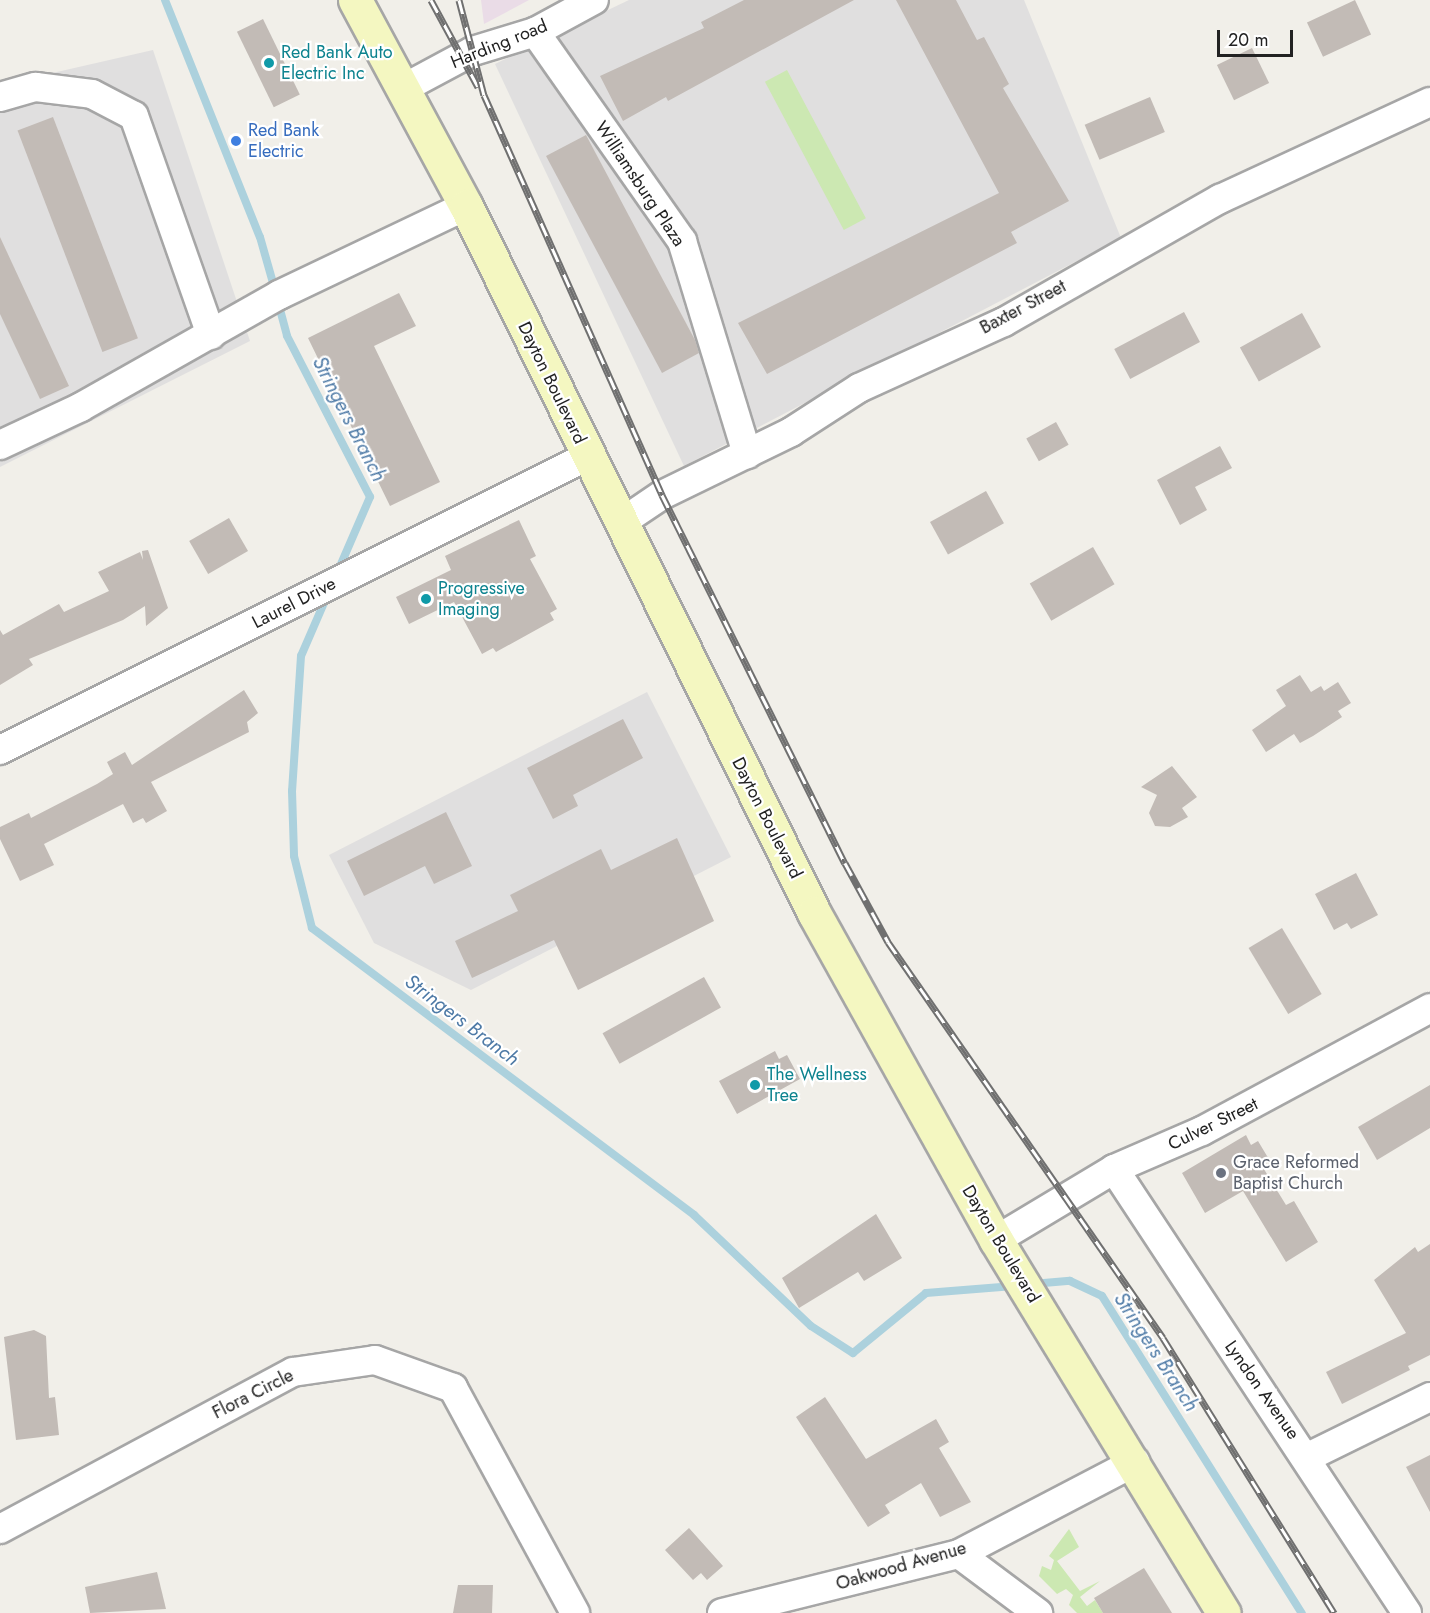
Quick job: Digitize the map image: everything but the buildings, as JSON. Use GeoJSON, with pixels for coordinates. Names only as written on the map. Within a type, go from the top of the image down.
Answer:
{"type":"FeatureCollection","features":[{"type":"Feature","properties":{"kind":"main road","name":"Dayton Boulevard"},"geometry":{"type":"LineString","coordinates":[[355,0],[466,206],[814,913],[996,1240],[1135,1462],[1224,1613]]}},
{"type":"Feature","properties":{"kind":"street","name":"Harding road"},"geometry":{"type":"LineString","coordinates":[[404,88],[472,51],[535,32],[594,0]]}},
{"type":"Feature","properties":{"kind":"street","name":"Williamsburg Plaza"},"geometry":{"type":"LineString","coordinates":[[535,32],[682,241],[747,453]]}},
{"type":"Feature","properties":{"kind":"street"},"geometry":{"type":"LineString","coordinates":[[0,97],[36,87],[92,94],[134,116],[211,335]]}},
{"type":"Feature","properties":{"kind":"street","name":"Baxter Street"},"geometry":{"type":"LineString","coordinates":[[622,522],[662,495],[791,432],[859,388],[1004,322],[1220,199],[1430,102]]}},
{"type":"Feature","properties":{"kind":"street"},"geometry":{"type":"LineString","coordinates":[[0,445],[81,407],[279,295],[466,206]]}},
{"type":"Feature","properties":{"kind":"street","name":"Laurel Drive"},"geometry":{"type":"LineString","coordinates":[[0,750],[588,456]]}},
{"type":"Feature","properties":{"kind":"street","name":"Culver Street"},"geometry":{"type":"LineString","coordinates":[[996,1240],[1114,1169],[1202,1131],[1430,1008]]}},
{"type":"Feature","properties":{"kind":"street","name":"Lyndon Avenue"},"geometry":{"type":"LineString","coordinates":[[1114,1169],[1308,1457],[1407,1613]]}},
{"type":"Feature","properties":{"kind":"street","name":"Flora Circle"},"geometry":{"type":"LineString","coordinates":[[0,1528],[293,1372],[375,1360],[453,1388],[575,1613]]}},
{"type":"Feature","properties":{"kind":"street"},"geometry":{"type":"LineString","coordinates":[[1308,1457],[1430,1397]]}},
{"type":"Feature","properties":{"kind":"street","name":"Oakwood Avenue"},"geometry":{"type":"LineString","coordinates":[[722,1613],[959,1554],[1135,1462]]}},
{"type":"Feature","properties":{"kind":"street"},"geometry":{"type":"LineString","coordinates":[[959,1554],[1038,1613]]}},
{"type":"Feature","properties":{"kind":"shaded area"},"geometry":{"type":"Polygon","coordinates":[[[481,0],[529,0],[484,24],[481,0]]]}},
{"type":"Feature","properties":{"kind":"shaded area"},"geometry":{"type":"Polygon","coordinates":[[[629,0],[1024,0],[1121,238],[684,466],[495,64],[629,0]]]}},
{"type":"Feature","properties":{"kind":"shaded area"},"geometry":{"type":"Polygon","coordinates":[[[153,50],[250,341],[0,467],[0,85],[153,50]]]}},
{"type":"Feature","properties":{"kind":"shaded area"},"geometry":{"type":"Polygon","coordinates":[[[647,692],[731,857],[471,990],[374,943],[329,855],[647,692]]]}},
{"type":"Feature","properties":{"kind":"green space"},"geometry":{"type":"Polygon","coordinates":[[[787,70],[866,218],[844,230],[765,82],[787,70]]]}},
{"type":"Feature","properties":{"kind":"green space"},"geometry":{"type":"Polygon","coordinates":[[[1069,1529],[1079,1547],[1057,1561],[1080,1591],[1100,1581],[1080,1597],[1087,1606],[1095,1600],[1103,1613],[1077,1613],[1069,1605],[1073,1595],[1066,1589],[1057,1594],[1039,1576],[1042,1566],[1051,1570],[1054,1560],[1049,1556],[1069,1529]]]}},
{"type":"Feature","properties":{"kind":"waterway","name":"Stringers Branch"},"geometry":{"type":"LineString","coordinates":[[165,0],[260,237],[275,290]]}},
{"type":"Feature","properties":{"kind":"waterway","name":"Stringers Branch"},"geometry":{"type":"LineString","coordinates":[[278,302],[287,336],[370,497],[338,571]]}},
{"type":"Feature","properties":{"kind":"waterway","name":"Stringers Branch"},"geometry":{"type":"LineString","coordinates":[[327,596],[301,656],[292,791],[294,856],[312,928],[694,1215],[811,1326],[853,1353],[926,1293],[1014,1286]]}},
{"type":"Feature","properties":{"kind":"waterway","name":"Stringers Branch"},"geometry":{"type":"LineString","coordinates":[[1032,1284],[1070,1281],[1102,1296],[1302,1613]]}},
{"type":"Feature","properties":{"kind":"railway"},"geometry":{"type":"LineString","coordinates":[[431,0],[478,87]]}},
{"type":"Feature","properties":{"kind":"railway"},"geometry":{"type":"LineString","coordinates":[[459,0],[484,95],[662,495],[845,863],[888,942],[1163,1338],[1334,1613]]}},
{"type":"Feature","properties":{"kind":"place","name":"Red Bank Auto Electric Inc"},"geometry":{"type":"Point","coordinates":[269,63]}},
{"type":"Feature","properties":{"kind":"place","name":"Red Bank Electric"},"geometry":{"type":"Point","coordinates":[236,141]}},
{"type":"Feature","properties":{"kind":"place","name":"Progressive Imaging"},"geometry":{"type":"Point","coordinates":[426,599]}},
{"type":"Feature","properties":{"kind":"place","name":"The Wellness Tree"},"geometry":{"type":"Point","coordinates":[755,1085]}},
{"type":"Feature","properties":{"kind":"place","name":"Grace Reformed Baptist Church"},"geometry":{"type":"Point","coordinates":[1221,1173]}}]}
